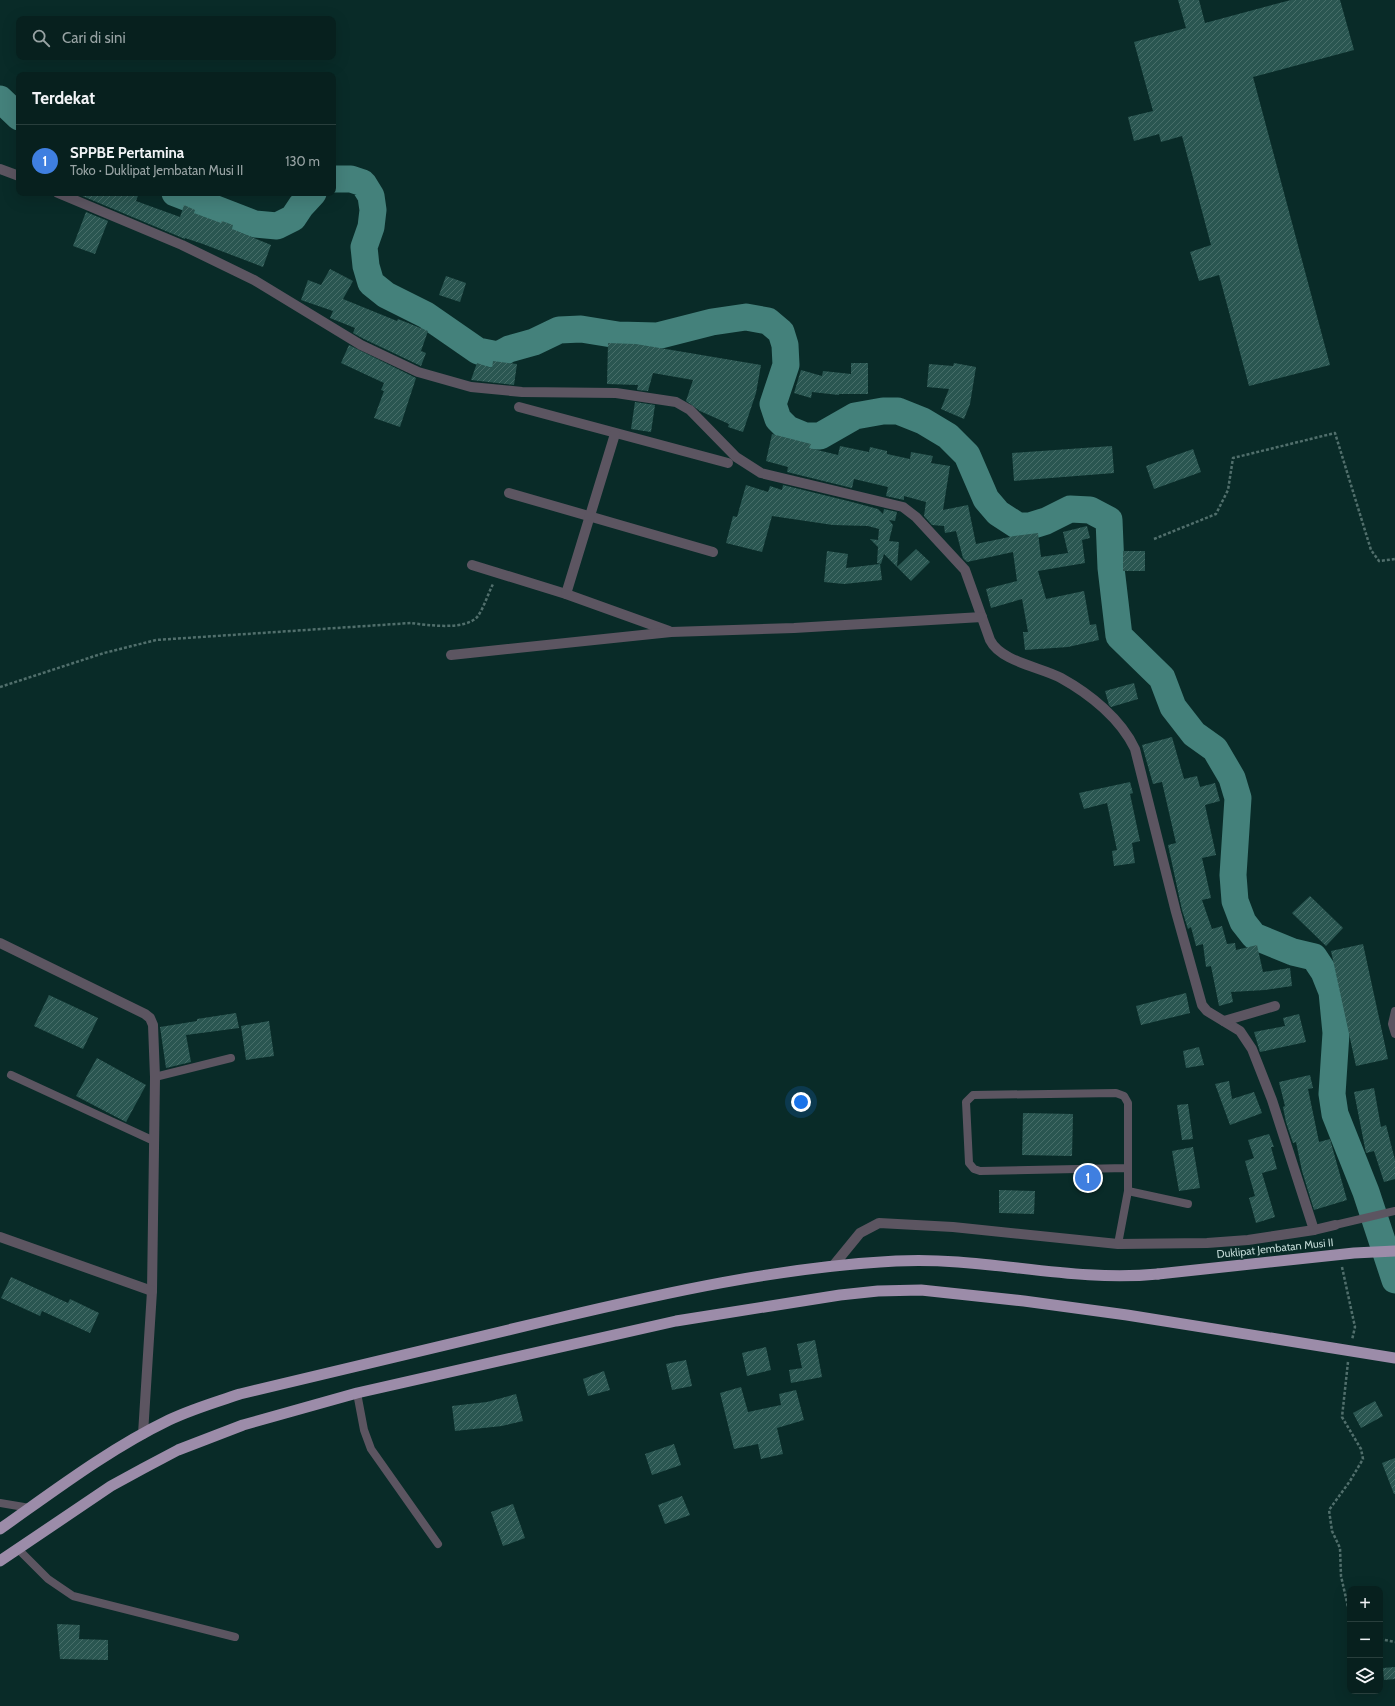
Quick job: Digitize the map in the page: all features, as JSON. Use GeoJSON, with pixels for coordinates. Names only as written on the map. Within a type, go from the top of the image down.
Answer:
{"type":"FeatureCollection","features":[{"type":"Feature","properties":{"kind":"highway","name":"Duklipat Jembatan Musi II"},"geometry":{"type":"LineString","coordinates":[[0,1529],[104,1458],[143,1434],[195,1409],[240,1394],[627,1301],[782,1273],[833,1266],[897,1261],[959,1262],[1104,1277],[1158,1274],[1347,1253],[1395,1251]]}},
{"type":"Feature","properties":{"kind":"highway"},"geometry":{"type":"LineString","coordinates":[[0,1562],[111,1486],[178,1450],[243,1425],[357,1393],[676,1321],[840,1295],[878,1291],[921,1290],[1024,1301],[1127,1315],[1395,1358]]}},
{"type":"Feature","properties":{"kind":"street"},"geometry":{"type":"LineString","coordinates":[[0,169],[16,175]]}},
{"type":"Feature","properties":{"kind":"street"},"geometry":{"type":"LineString","coordinates":[[65,196],[182,245],[254,280],[361,345],[418,372],[471,387],[522,392],[616,393],[676,402],[690,410],[736,457],[761,473],[881,501],[907,510],[965,570],[992,644],[999,652],[1054,675],[1072,685],[1106,712],[1127,733],[1135,749],[1168,880],[1202,1005],[1208,1011],[1240,1031],[1252,1049],[1272,1100],[1314,1230]]}},
{"type":"Feature","properties":{"kind":"street"},"geometry":{"type":"LineString","coordinates":[[519,407],[615,434],[728,463]]}},
{"type":"Feature","properties":{"kind":"street"},"geometry":{"type":"LineString","coordinates":[[566,594],[615,434]]}},
{"type":"Feature","properties":{"kind":"street"},"geometry":{"type":"LineString","coordinates":[[509,493],[713,552]]}},
{"type":"Feature","properties":{"kind":"street"},"geometry":{"type":"LineString","coordinates":[[472,565],[566,594],[671,632]]}},
{"type":"Feature","properties":{"kind":"street"},"geometry":{"type":"LineString","coordinates":[[451,655],[671,632],[794,628],[982,617]]}},
{"type":"Feature","properties":{"kind":"street"},"geometry":{"type":"LineString","coordinates":[[0,943],[148,1016],[152,1022],[156,1077],[152,1291],[143,1434]]}},
{"type":"Feature","properties":{"kind":"street"},"geometry":{"type":"LineString","coordinates":[[1224,1021],[1276,1006]]}},
{"type":"Feature","properties":{"kind":"street"},"geometry":{"type":"LineString","coordinates":[[833,1266],[860,1233],[879,1223],[953,1227],[1118,1244],[1206,1243],[1248,1240],[1314,1230],[1335,1225]]}},
{"type":"Feature","properties":{"kind":"street"},"geometry":{"type":"LineString","coordinates":[[0,1237],[152,1291]]}},
{"type":"Feature","properties":{"kind":"lane"},"geometry":{"type":"LineString","coordinates":[[1395,1011],[1392,1024],[1395,1034]]}},
{"type":"Feature","properties":{"kind":"lane"},"geometry":{"type":"LineString","coordinates":[[156,1077],[231,1058]]}},
{"type":"Feature","properties":{"kind":"lane"},"geometry":{"type":"LineString","coordinates":[[11,1074],[154,1141]]}},
{"type":"Feature","properties":{"kind":"lane"},"geometry":{"type":"LineString","coordinates":[[1118,1244],[1128,1191],[1127,1098],[1121,1094],[973,1095],[966,1102],[969,1163],[974,1169],[980,1171],[1127,1168]]}},
{"type":"Feature","properties":{"kind":"lane"},"geometry":{"type":"LineString","coordinates":[[1128,1191],[1188,1204]]}},
{"type":"Feature","properties":{"kind":"lane"},"geometry":{"type":"LineString","coordinates":[[1335,1225],[1395,1211]]}},
{"type":"Feature","properties":{"kind":"lane"},"geometry":{"type":"LineString","coordinates":[[357,1393],[364,1430],[371,1449],[438,1544]]}},
{"type":"Feature","properties":{"kind":"lane"},"geometry":{"type":"LineString","coordinates":[[0,1503],[30,1508]]}},
{"type":"Feature","properties":{"kind":"lane"},"geometry":{"type":"LineString","coordinates":[[18,1549],[48,1579],[73,1596],[235,1637]]}},
{"type":"Feature","properties":{"kind":"path"},"geometry":{"type":"LineString","coordinates":[[1154,539],[1216,514],[1228,490],[1233,458],[1334,433],[1370,550],[1379,561],[1395,559]]}},
{"type":"Feature","properties":{"kind":"path"},"geometry":{"type":"LineString","coordinates":[[0,687],[104,653],[156,640],[411,623],[435,626],[461,623],[478,616],[498,573]]}},
{"type":"Feature","properties":{"kind":"path"},"geometry":{"type":"LineString","coordinates":[[1341,1263],[1355,1327],[1349,1350],[1342,1417],[1361,1449],[1364,1459],[1350,1482],[1330,1506],[1329,1516],[1332,1531],[1340,1548],[1341,1576],[1347,1603]]}},
{"type":"Feature","properties":{"kind":"path"},"geometry":{"type":"LineString","coordinates":[[1383,1640],[1395,1642]]}},
{"type":"Feature","properties":{"kind":"building"},"geometry":{"type":"Polygon","coordinates":[[[1178,0],[1199,0],[1205,23],[1291,0],[1340,0],[1354,50],[1253,77],[1330,365],[1249,386],[1219,275],[1199,281],[1190,252],[1211,245],[1182,136],[1161,142],[1159,134],[1134,141],[1128,117],[1153,111],[1134,42],[1186,28],[1178,0]]]}},
{"type":"Feature","properties":{"kind":"building"},"geometry":{"type":"Polygon","coordinates":[[[82,196],[138,196],[136,201],[180,217],[184,205],[195,210],[194,213],[221,223],[222,221],[233,225],[232,229],[271,245],[263,267],[203,244],[185,239],[82,196]]]}},
{"type":"Feature","properties":{"kind":"building"},"geometry":{"type":"Polygon","coordinates":[[[86,212],[108,221],[95,254],[73,246],[86,212]]]}},
{"type":"Feature","properties":{"kind":"building"},"geometry":{"type":"Polygon","coordinates":[[[330,269],[353,281],[343,299],[397,321],[398,319],[428,331],[421,351],[426,353],[421,366],[353,333],[355,328],[330,318],[333,311],[301,300],[308,280],[321,285],[330,269]]]}},
{"type":"Feature","properties":{"kind":"building"},"geometry":{"type":"Polygon","coordinates":[[[446,276],[466,283],[460,302],[439,295],[446,276]]]}},
{"type":"Feature","properties":{"kind":"building"},"geometry":{"type":"Polygon","coordinates":[[[608,343],[636,344],[761,365],[756,393],[743,432],[728,427],[729,424],[700,411],[686,401],[693,380],[653,373],[648,391],[637,390],[638,385],[607,384],[608,343]]]}},
{"type":"Feature","properties":{"kind":"building"},"geometry":{"type":"Polygon","coordinates":[[[349,345],[416,378],[400,427],[374,418],[384,391],[381,390],[384,383],[341,363],[349,345]]]}},
{"type":"Feature","properties":{"kind":"building"},"geometry":{"type":"Polygon","coordinates":[[[493,361],[517,364],[514,385],[471,380],[477,363],[492,368],[493,361]]]}},
{"type":"Feature","properties":{"kind":"building"},"geometry":{"type":"Polygon","coordinates":[[[851,363],[868,363],[868,394],[839,395],[812,392],[811,398],[794,393],[801,370],[822,376],[823,371],[851,374],[851,363]]]}},
{"type":"Feature","properties":{"kind":"building"},"geometry":{"type":"Polygon","coordinates":[[[954,363],[976,367],[970,404],[964,419],[941,409],[949,389],[927,387],[929,364],[953,366],[954,363]]]}},
{"type":"Feature","properties":{"kind":"building"},"geometry":{"type":"Polygon","coordinates":[[[635,402],[655,405],[651,432],[631,429],[635,402]]]}},
{"type":"Feature","properties":{"kind":"building"},"geometry":{"type":"Polygon","coordinates":[[[772,434],[811,444],[809,448],[838,455],[840,446],[869,452],[870,447],[887,451],[887,454],[910,459],[911,452],[933,456],[931,463],[950,466],[943,510],[968,505],[976,544],[1014,536],[1038,533],[1041,557],[1068,553],[1063,532],[1087,526],[1090,538],[1082,540],[1085,563],[1038,571],[1046,599],[1084,591],[1090,625],[1096,624],[1099,640],[1068,647],[1025,650],[1023,632],[1028,632],[1022,599],[991,608],[986,589],[1017,581],[1013,552],[967,562],[963,558],[956,531],[945,533],[944,526],[932,525],[924,516],[926,502],[904,496],[904,500],[886,496],[888,487],[854,479],[852,488],[787,472],[788,467],[766,461],[772,434]]]}},
{"type":"Feature","properties":{"kind":"building"},"geometry":{"type":"Polygon","coordinates":[[[1112,446],[1114,473],[1014,481],[1012,453],[1112,446]]]}},
{"type":"Feature","properties":{"kind":"building"},"geometry":{"type":"Polygon","coordinates":[[[1193,449],[1201,472],[1154,489],[1146,466],[1193,449]]]}},
{"type":"Feature","properties":{"kind":"building"},"geometry":{"type":"Polygon","coordinates":[[[746,485],[768,492],[770,486],[782,490],[783,485],[878,509],[883,514],[884,509],[897,512],[895,521],[889,520],[893,525],[889,541],[899,542],[897,567],[884,554],[881,564],[877,563],[878,547],[870,539],[878,540],[879,529],[868,526],[833,525],[772,516],[762,552],[726,543],[733,516],[737,517],[746,485]]]}},
{"type":"Feature","properties":{"kind":"building"},"geometry":{"type":"Polygon","coordinates":[[[916,549],[930,562],[911,581],[897,567],[916,549]]]}},
{"type":"Feature","properties":{"kind":"building"},"geometry":{"type":"Polygon","coordinates":[[[827,551],[848,554],[846,568],[880,564],[882,580],[844,584],[824,582],[827,551]]]}},
{"type":"Feature","properties":{"kind":"building"},"geometry":{"type":"Polygon","coordinates":[[[1123,551],[1145,551],[1145,571],[1123,571],[1123,551]]]}},
{"type":"Feature","properties":{"kind":"building"},"geometry":{"type":"Polygon","coordinates":[[[1134,683],[1138,699],[1111,707],[1109,705],[1105,691],[1134,683]]]}},
{"type":"Feature","properties":{"kind":"building"},"geometry":{"type":"Polygon","coordinates":[[[1172,737],[1184,779],[1197,776],[1200,787],[1215,783],[1220,801],[1205,805],[1216,855],[1202,858],[1211,898],[1202,900],[1212,929],[1222,926],[1227,944],[1235,943],[1236,950],[1257,945],[1263,972],[1290,968],[1292,986],[1265,990],[1231,992],[1233,1002],[1219,1006],[1211,966],[1206,967],[1203,944],[1196,946],[1191,927],[1188,929],[1182,910],[1168,845],[1176,843],[1162,782],[1153,784],[1142,745],[1172,737]]]}},
{"type":"Feature","properties":{"kind":"building"},"geometry":{"type":"Polygon","coordinates":[[[1130,782],[1133,793],[1130,794],[1140,841],[1132,843],[1135,863],[1114,866],[1112,851],[1117,850],[1107,803],[1084,809],[1079,793],[1130,782]]]}},
{"type":"Feature","properties":{"kind":"building"},"geometry":{"type":"Polygon","coordinates":[[[1310,896],[1343,928],[1326,946],[1292,913],[1310,896]]]}},
{"type":"Feature","properties":{"kind":"building"},"geometry":{"type":"Polygon","coordinates":[[[1363,944],[1388,1059],[1356,1066],[1331,951],[1363,944]]]}},
{"type":"Feature","properties":{"kind":"building"},"geometry":{"type":"Polygon","coordinates":[[[1186,993],[1190,1013],[1141,1025],[1136,1006],[1186,993]]]}},
{"type":"Feature","properties":{"kind":"building"},"geometry":{"type":"Polygon","coordinates":[[[49,995],[98,1018],[83,1049],[34,1026],[49,995]]]}},
{"type":"Feature","properties":{"kind":"building"},"geometry":{"type":"Polygon","coordinates":[[[236,1013],[239,1028],[186,1035],[191,1062],[166,1068],[160,1027],[236,1013]]]}},
{"type":"Feature","properties":{"kind":"building"},"geometry":{"type":"Polygon","coordinates":[[[1299,1014],[1306,1042],[1260,1052],[1254,1032],[1285,1026],[1283,1018],[1299,1014]]]}},
{"type":"Feature","properties":{"kind":"building"},"geometry":{"type":"Polygon","coordinates":[[[269,1021],[274,1056],[246,1060],[241,1026],[269,1021]]]}},
{"type":"Feature","properties":{"kind":"building"},"geometry":{"type":"Polygon","coordinates":[[[1199,1047],[1204,1065],[1186,1068],[1183,1051],[1199,1047]]]}},
{"type":"Feature","properties":{"kind":"building"},"geometry":{"type":"Polygon","coordinates":[[[97,1058],[146,1085],[126,1122],[76,1096],[97,1058]]]}},
{"type":"Feature","properties":{"kind":"building"},"geometry":{"type":"Polygon","coordinates":[[[1310,1075],[1313,1088],[1308,1089],[1319,1142],[1330,1139],[1347,1200],[1314,1210],[1302,1171],[1296,1142],[1293,1143],[1286,1122],[1283,1107],[1285,1106],[1279,1082],[1310,1075]]]}},
{"type":"Feature","properties":{"kind":"building"},"geometry":{"type":"Polygon","coordinates":[[[1229,1081],[1232,1099],[1254,1092],[1262,1113],[1230,1125],[1215,1084],[1229,1081]]]}},
{"type":"Feature","properties":{"kind":"building"},"geometry":{"type":"Polygon","coordinates":[[[1374,1088],[1381,1127],[1386,1125],[1395,1160],[1395,1179],[1384,1182],[1374,1151],[1366,1153],[1354,1092],[1374,1088]]]}},
{"type":"Feature","properties":{"kind":"building"},"geometry":{"type":"Polygon","coordinates":[[[1188,1104],[1193,1139],[1182,1140],[1177,1105],[1188,1104]]]}},
{"type":"Feature","properties":{"kind":"building"},"geometry":{"type":"Polygon","coordinates":[[[1023,1113],[1073,1114],[1072,1156],[1022,1155],[1023,1113]]]}},
{"type":"Feature","properties":{"kind":"building"},"geometry":{"type":"Polygon","coordinates":[[[1269,1134],[1274,1147],[1271,1147],[1277,1169],[1262,1173],[1275,1217],[1256,1223],[1249,1198],[1255,1196],[1245,1161],[1254,1158],[1248,1140],[1269,1134]]]}},
{"type":"Feature","properties":{"kind":"building"},"geometry":{"type":"Polygon","coordinates":[[[1193,1147],[1200,1188],[1179,1191],[1172,1151],[1193,1147]]]}},
{"type":"Feature","properties":{"kind":"building"},"geometry":{"type":"Polygon","coordinates":[[[999,1190],[1035,1191],[1034,1214],[999,1213],[999,1190]]]}},
{"type":"Feature","properties":{"kind":"building"},"geometry":{"type":"Polygon","coordinates":[[[11,1277],[68,1303],[70,1299],[99,1313],[90,1333],[42,1311],[40,1316],[1,1298],[11,1277]]]}},
{"type":"Feature","properties":{"kind":"building"},"geometry":{"type":"Polygon","coordinates":[[[815,1340],[822,1377],[791,1383],[789,1370],[802,1368],[797,1344],[815,1340]]]}},
{"type":"Feature","properties":{"kind":"building"},"geometry":{"type":"Polygon","coordinates":[[[766,1347],[771,1370],[747,1376],[742,1353],[766,1347]]]}},
{"type":"Feature","properties":{"kind":"building"},"geometry":{"type":"Polygon","coordinates":[[[686,1360],[692,1386],[672,1390],[666,1364],[686,1360]]]}},
{"type":"Feature","properties":{"kind":"building"},"geometry":{"type":"Polygon","coordinates":[[[604,1371],[610,1390],[588,1396],[583,1379],[604,1371]]]}},
{"type":"Feature","properties":{"kind":"building"},"geometry":{"type":"Polygon","coordinates":[[[741,1387],[748,1412],[781,1405],[779,1394],[796,1390],[804,1420],[777,1428],[783,1454],[761,1459],[758,1444],[734,1449],[720,1393],[741,1387]]]}},
{"type":"Feature","properties":{"kind":"building"},"geometry":{"type":"Polygon","coordinates":[[[516,1394],[523,1421],[502,1426],[455,1431],[452,1406],[487,1402],[516,1394]]]}},
{"type":"Feature","properties":{"kind":"building"},"geometry":{"type":"Polygon","coordinates":[[[1375,1401],[1383,1416],[1361,1428],[1353,1413],[1375,1401]]]}},
{"type":"Feature","properties":{"kind":"building"},"geometry":{"type":"Polygon","coordinates":[[[674,1444],[681,1465],[652,1475],[645,1454],[674,1444]]]}},
{"type":"Feature","properties":{"kind":"building"},"geometry":{"type":"Polygon","coordinates":[[[1395,1458],[1395,1494],[1394,1494],[1382,1463],[1395,1458]]]}},
{"type":"Feature","properties":{"kind":"building"},"geometry":{"type":"Polygon","coordinates":[[[682,1496],[690,1515],[665,1524],[658,1505],[682,1496]]]}},
{"type":"Feature","properties":{"kind":"building"},"geometry":{"type":"Polygon","coordinates":[[[513,1504],[525,1538],[503,1546],[491,1512],[513,1504]]]}},
{"type":"Feature","properties":{"kind":"building"},"geometry":{"type":"Polygon","coordinates":[[[57,1624],[80,1625],[79,1639],[108,1640],[108,1660],[60,1659],[57,1624]]]}},
{"type":"Feature","properties":{"kind":"building"},"geometry":{"type":"Polygon","coordinates":[[[1395,1667],[1395,1679],[1384,1680],[1383,1668],[1395,1667]]]}},
{"type":"Feature","properties":{"kind":"waterway"},"geometry":{"type":"LineString","coordinates":[[0,99],[16,114]]}},
{"type":"Feature","properties":{"kind":"waterway"},"geometry":{"type":"LineString","coordinates":[[336,179],[351,179],[363,183],[371,196],[373,210],[371,227],[364,247],[366,266],[371,283],[386,295],[426,315],[478,351],[498,355],[509,349],[534,342],[559,330],[581,329],[618,335],[657,336],[712,322],[746,317],[768,321],[781,332],[785,345],[786,365],[773,404],[778,419],[788,429],[805,436],[820,436],[855,416],[883,411],[898,411],[923,421],[948,436],[967,455],[986,499],[998,513],[1018,526],[1030,526],[1046,521],[1070,509],[1090,510],[1109,520],[1111,568],[1119,636],[1162,678],[1173,707],[1194,734],[1215,749],[1232,778],[1238,798],[1233,875],[1235,901],[1243,922],[1254,936],[1293,952],[1314,957],[1324,972],[1332,992],[1336,1033],[1332,1094],[1335,1114],[1366,1192],[1395,1280]]}},
{"type":"Feature","properties":{"kind":"waterway"},"geometry":{"type":"LineString","coordinates":[[183,196],[255,224],[277,226],[293,218],[310,196]]}},
{"type":"Feature","properties":{"kind":"place","name":"SPPBE Pertamina"},"geometry":{"type":"Point","coordinates":[1088,1178]}}]}
